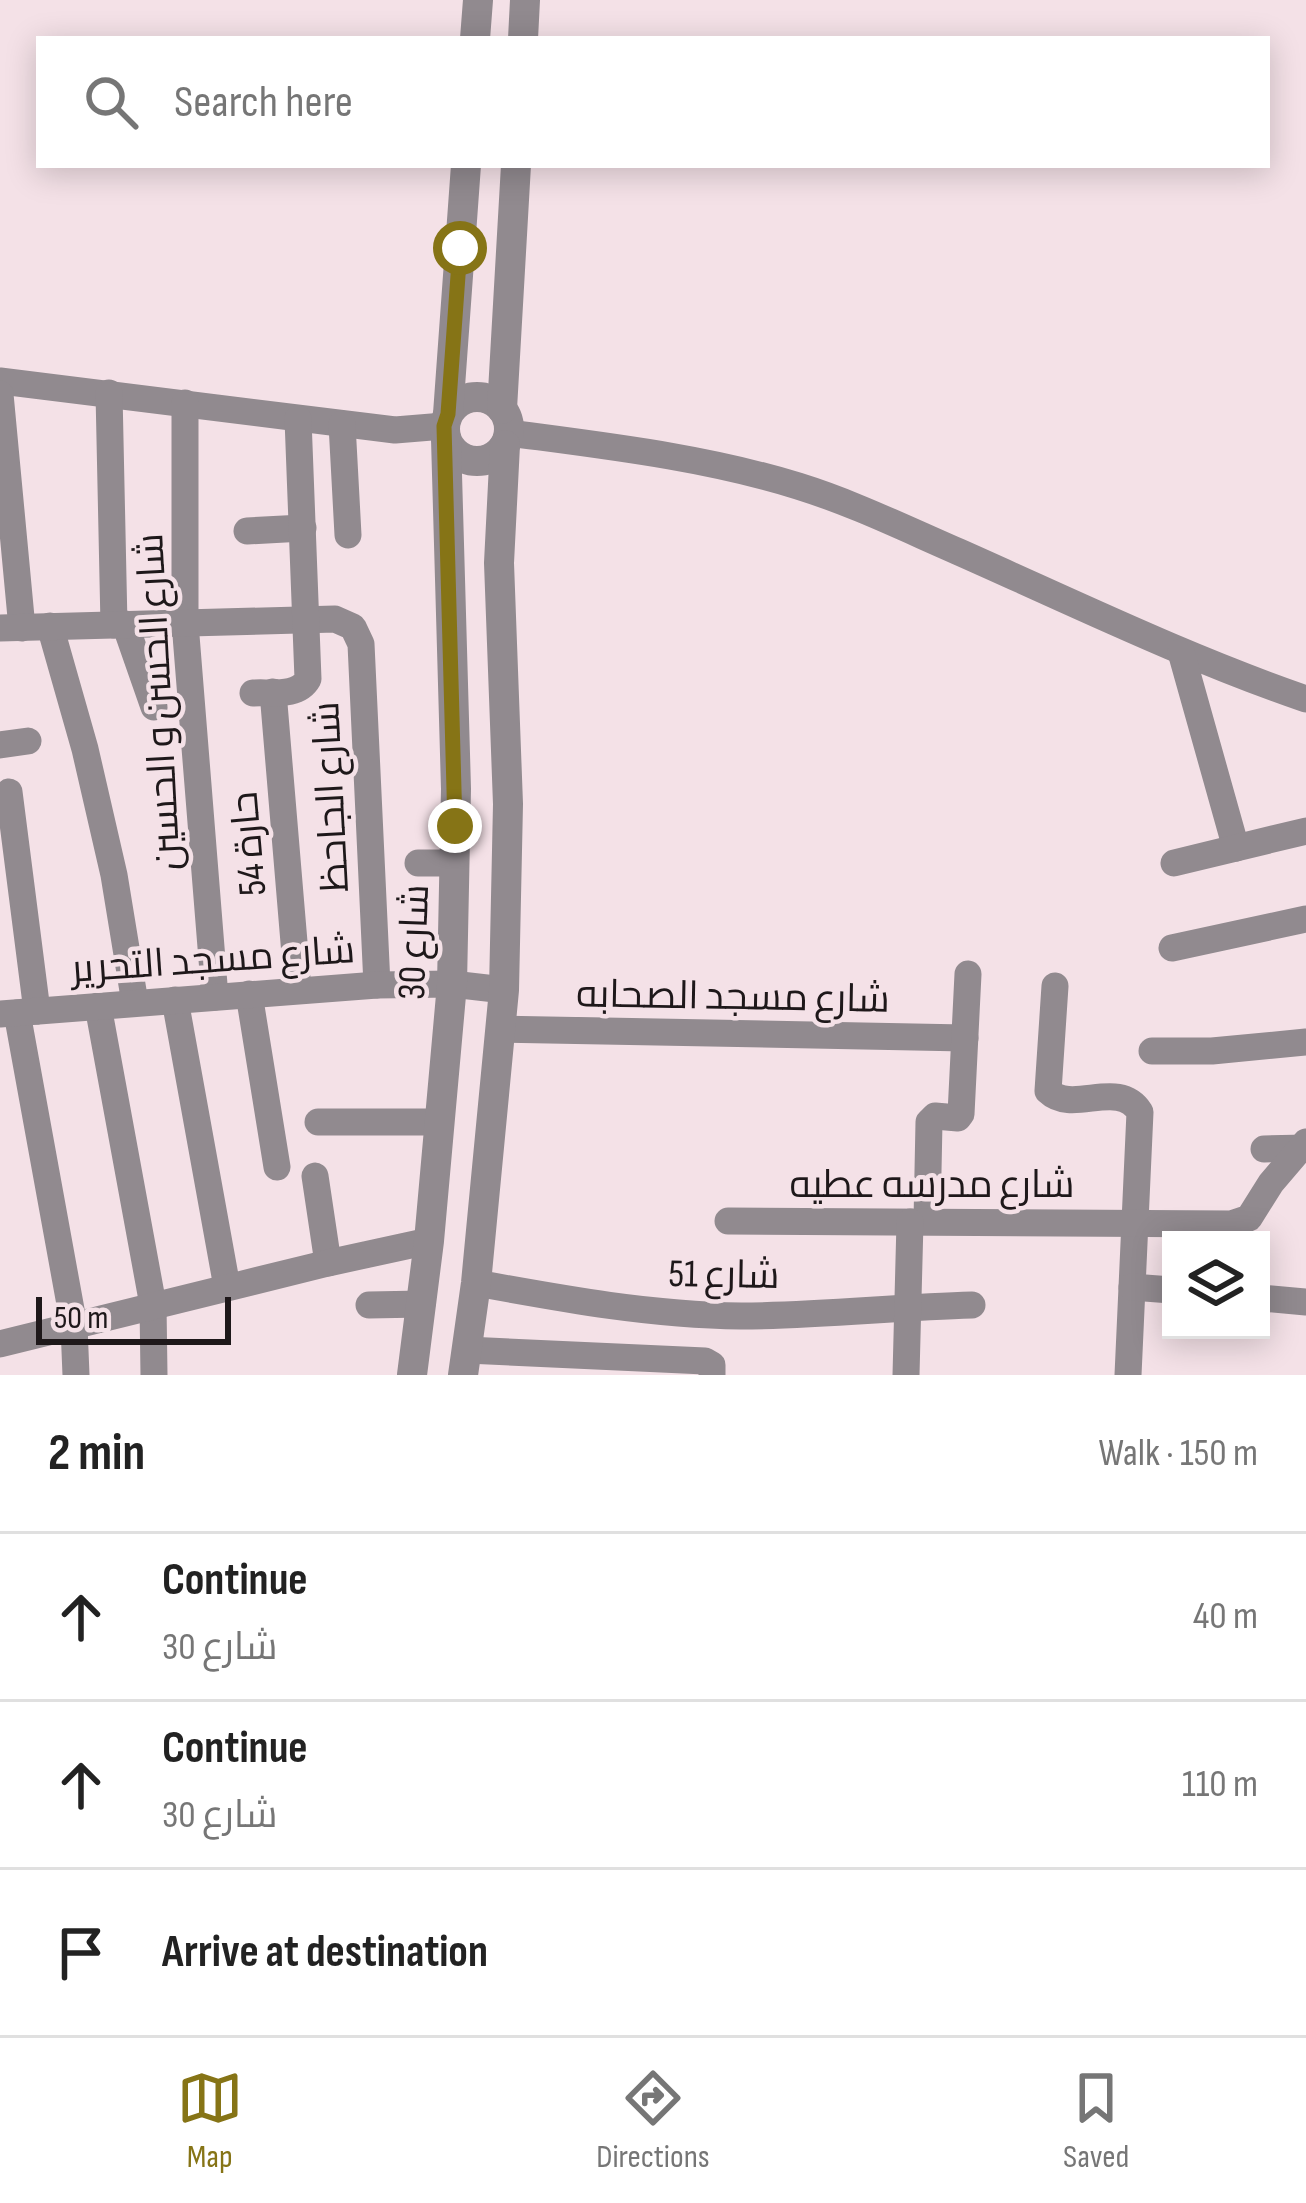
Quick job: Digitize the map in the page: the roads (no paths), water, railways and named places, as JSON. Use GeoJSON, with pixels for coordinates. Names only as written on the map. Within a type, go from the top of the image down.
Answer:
{"type":"FeatureCollection","features":[{"type":"Feature","properties":{"kind":"street"},"geometry":{"type":"LineString","coordinates":[[475,36],[478,0]]}},
{"type":"Feature","properties":{"kind":"street"},"geometry":{"type":"LineString","coordinates":[[523,36],[525,0]]}},
{"type":"Feature","properties":{"kind":"street","name":"شارع 30"},"geometry":{"type":"LineString","coordinates":[[412,1375],[452,985],[456,789],[446,426],[466,168]]}},
{"type":"Feature","properties":{"kind":"street"},"geometry":{"type":"LineString","coordinates":[[516,168],[499,563],[508,804],[504,990],[465,1362],[705,1361],[712,1365],[712,1375]]}},
{"type":"Feature","properties":{"kind":"street"},"geometry":{"type":"LineString","coordinates":[[0,381],[395,430],[446,426]]}},
{"type":"Feature","properties":{"kind":"street"},"geometry":{"type":"LineString","coordinates":[[109,393],[119,624],[154,707]]}},
{"type":"Feature","properties":{"kind":"street"},"geometry":{"type":"LineString","coordinates":[[0,394],[24,627],[85,749],[114,875],[135,1003]]}},
{"type":"Feature","properties":{"kind":"street"},"geometry":{"type":"LineString","coordinates":[[480,397],[493,401],[506,429],[497,454],[473,462],[451,450],[446,426],[456,404],[480,397]]}},
{"type":"Feature","properties":{"kind":"street","name":"شارع الحسن و الحسين"},"geometry":{"type":"LineString","coordinates":[[184,403],[185,623],[215,997]]}},
{"type":"Feature","properties":{"kind":"street"},"geometry":{"type":"LineString","coordinates":[[24,627],[321,619],[303,528],[298,419]]}},
{"type":"Feature","properties":{"kind":"street"},"geometry":{"type":"LineString","coordinates":[[342,424],[348,535]]}},
{"type":"Feature","properties":{"kind":"street"},"geometry":{"type":"LineString","coordinates":[[506,429],[668,455],[799,486],[862,509],[1181,652],[1306,699]]}},
{"type":"Feature","properties":{"kind":"street"},"geometry":{"type":"LineString","coordinates":[[248,530],[303,528]]}},
{"type":"Feature","properties":{"kind":"street","name":"حارة 54"},"geometry":{"type":"LineString","coordinates":[[298,990],[263,693],[296,691],[306,685],[321,619]]}},
{"type":"Feature","properties":{"kind":"street","name":"شارع الجاحظ"},"geometry":{"type":"LineString","coordinates":[[321,619],[353,627],[361,644],[376,985]]}},
{"type":"Feature","properties":{"kind":"street"},"geometry":{"type":"LineString","coordinates":[[1181,652],[1236,848]]}},
{"type":"Feature","properties":{"kind":"street"},"geometry":{"type":"LineString","coordinates":[[9,793],[18,1012],[74,1326],[76,1375]]}},
{"type":"Feature","properties":{"kind":"street"},"geometry":{"type":"LineString","coordinates":[[1174,863],[1306,831]]}},
{"type":"Feature","properties":{"kind":"street"},"geometry":{"type":"LineString","coordinates":[[418,863],[454,863]]}},
{"type":"Feature","properties":{"kind":"street"},"geometry":{"type":"LineString","coordinates":[[1172,948],[1306,919]]}},
{"type":"Feature","properties":{"kind":"street"},"geometry":{"type":"LineString","coordinates":[[906,1375],[907,1306],[929,1122],[935,1115],[960,1115],[968,974]]}},
{"type":"Feature","properties":{"kind":"street","name":"شارع مسجد التحرير"},"geometry":{"type":"LineString","coordinates":[[18,1012],[376,985],[504,990]]}},
{"type":"Feature","properties":{"kind":"street"},"geometry":{"type":"LineString","coordinates":[[1055,986],[1048,1091],[1059,1099],[1121,1096],[1140,1112],[1127,1375]]}},
{"type":"Feature","properties":{"kind":"street"},"geometry":{"type":"LineString","coordinates":[[249,994],[278,1167]]}},
{"type":"Feature","properties":{"kind":"street"},"geometry":{"type":"LineString","coordinates":[[176,1000],[227,1287]]}},
{"type":"Feature","properties":{"kind":"street"},"geometry":{"type":"LineString","coordinates":[[98,1006],[153,1306],[154,1375]]}},
{"type":"Feature","properties":{"kind":"street","name":"شارع مسجد الصحابه"},"geometry":{"type":"LineString","coordinates":[[500,1029],[965,1038]]}},
{"type":"Feature","properties":{"kind":"street"},"geometry":{"type":"LineString","coordinates":[[1152,1052],[1306,1042]]}},
{"type":"Feature","properties":{"kind":"street"},"geometry":{"type":"LineString","coordinates":[[318,1122],[438,1122]]}},
{"type":"Feature","properties":{"kind":"street"},"geometry":{"type":"LineString","coordinates":[[1264,1149],[1305,1146]]}},
{"type":"Feature","properties":{"kind":"street","name":"شارع مدرسه عطيه"},"geometry":{"type":"LineString","coordinates":[[728,1221],[1241,1222],[1305,1146]]}},
{"type":"Feature","properties":{"kind":"street"},"geometry":{"type":"LineString","coordinates":[[315,1176],[328,1263]]}},
{"type":"Feature","properties":{"kind":"street"},"geometry":{"type":"LineString","coordinates":[[0,1344],[429,1241]]}},
{"type":"Feature","properties":{"kind":"street","name":"شارع 51"},"geometry":{"type":"LineString","coordinates":[[476,1283],[579,1302],[743,1316],[972,1304]]}},
{"type":"Feature","properties":{"kind":"street"},"geometry":{"type":"LineString","coordinates":[[1132,1287],[1162,1289]]}},
{"type":"Feature","properties":{"kind":"street"},"geometry":{"type":"LineString","coordinates":[[1270,1299],[1306,1302]]}},
{"type":"Feature","properties":{"kind":"street"},"geometry":{"type":"LineString","coordinates":[[369,1305],[422,1304]]}}]}
